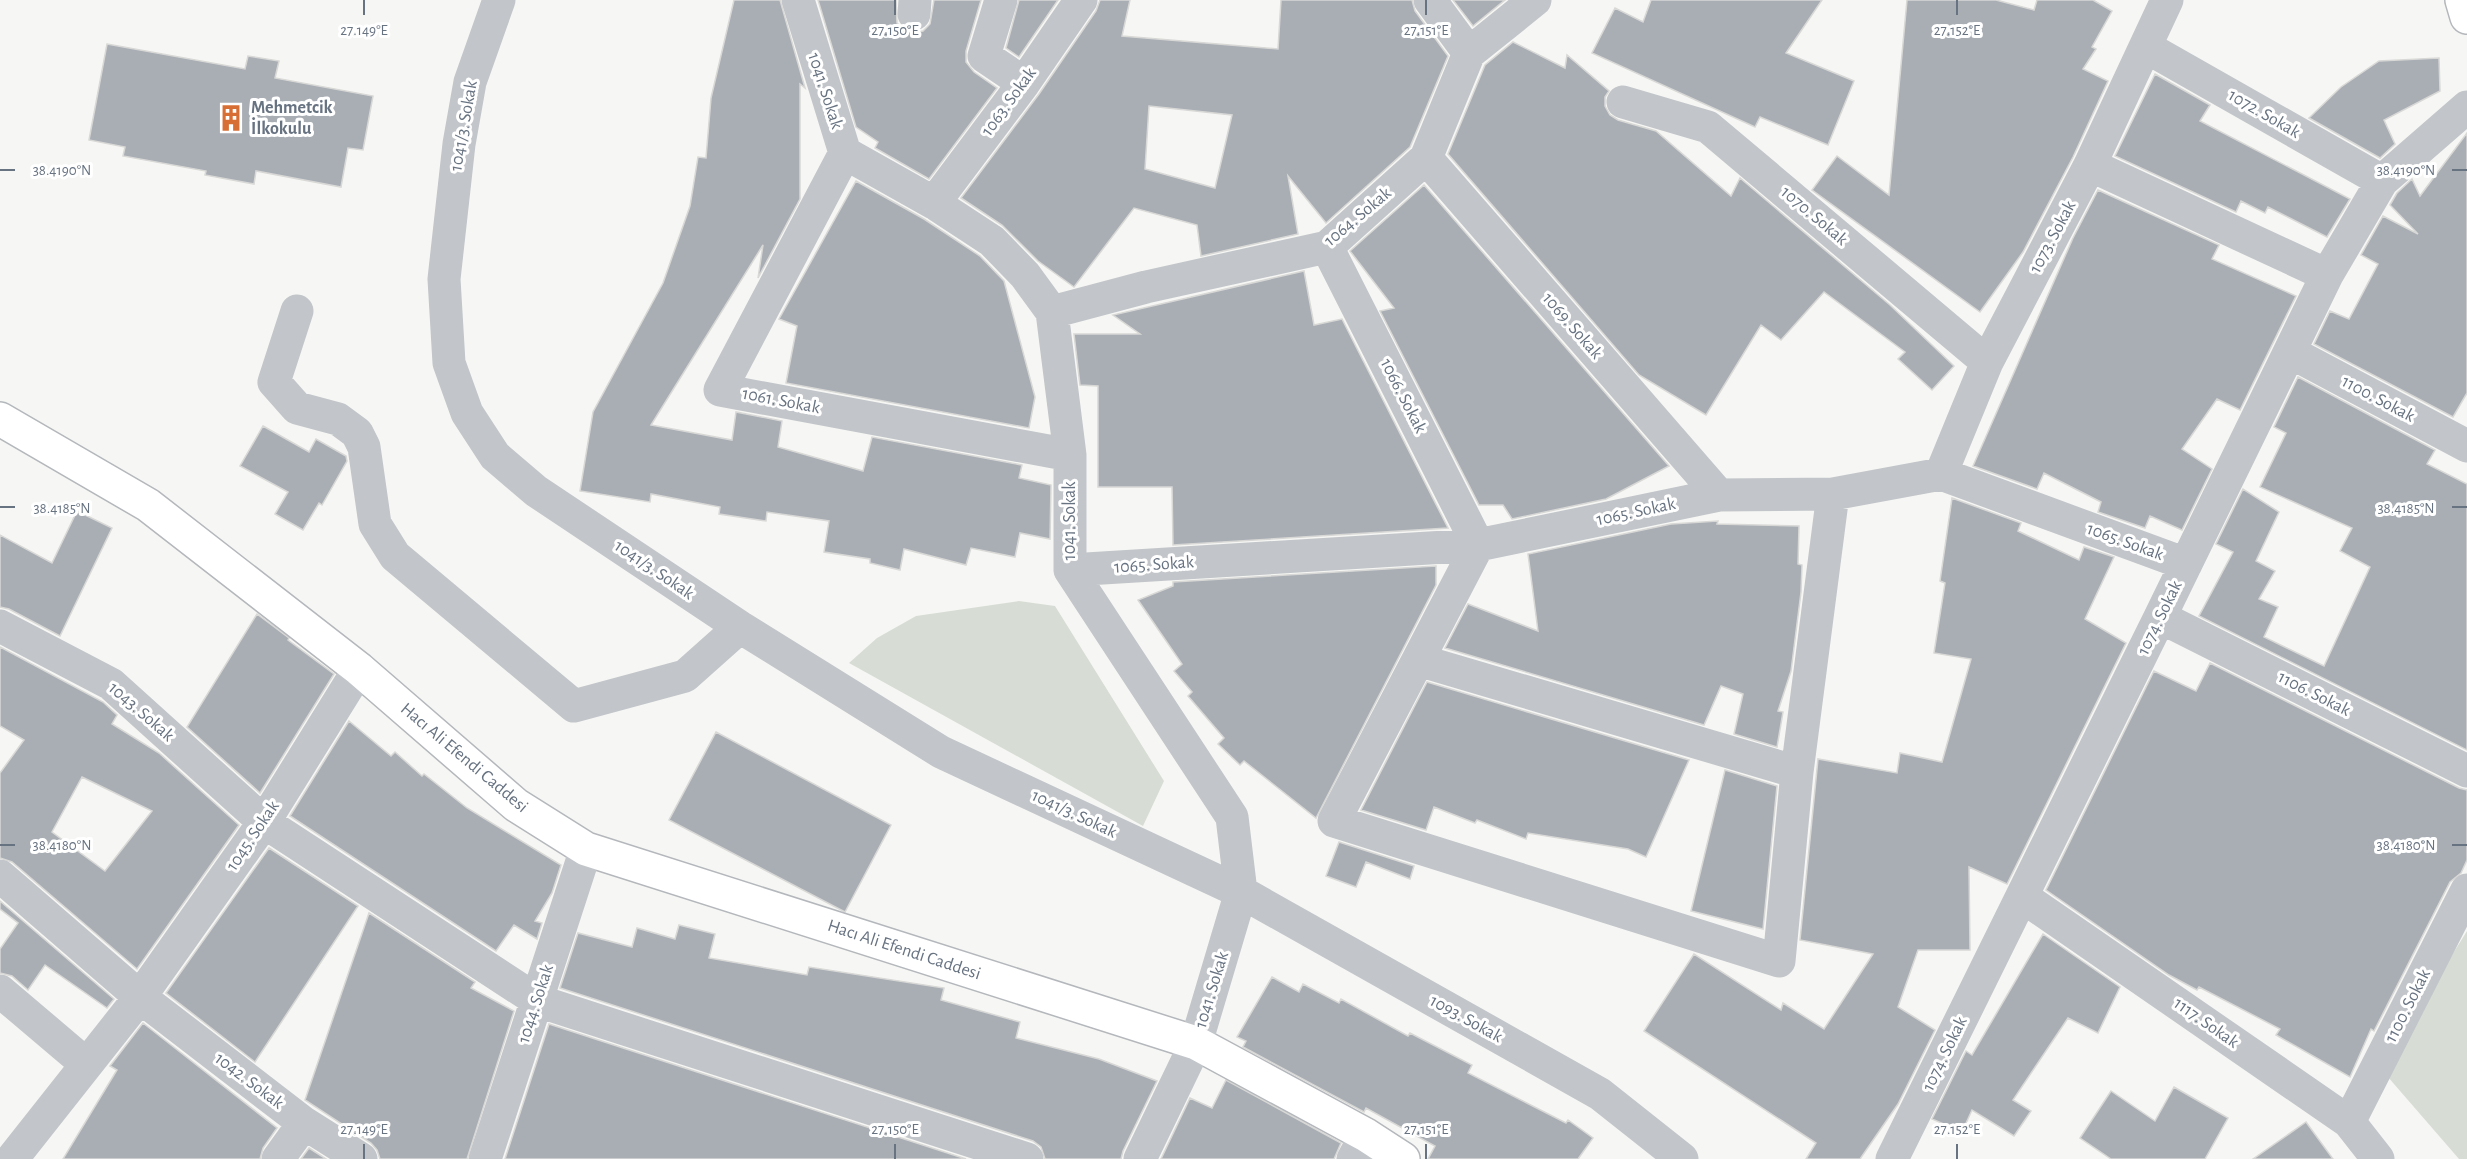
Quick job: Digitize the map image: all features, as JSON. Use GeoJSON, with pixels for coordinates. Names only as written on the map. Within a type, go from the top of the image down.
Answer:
{"type":"FeatureCollection","features":[{"type":"Feature","properties":{"kind":"main road"},"geometry":{"type":"LineString","coordinates":[[2462,0],[2467,17]]}},
{"type":"Feature","properties":{"kind":"main road","name":"Hacı Ali Efendi Caddesi"},"geometry":{"type":"LineString","coordinates":[[1,421],[147,505],[359,669],[516,805],[586,849],[1196,1043]]}},
{"type":"Feature","properties":{"kind":"main road"},"geometry":{"type":"LineString","coordinates":[[1196,1043],[1359,1147],[1403,1159]]}},
{"type":"Feature","properties":{"kind":"street","name":"1041/3. Sokak"},"geometry":{"type":"LineString","coordinates":[[499,0],[470,82],[459,144],[444,279],[449,363],[467,413],[495,456],[536,491],[740,627],[941,752],[1241,892]]}},
{"type":"Feature","properties":{"kind":"street","name":"1041. Sokak"},"geometry":{"type":"LineString","coordinates":[[798,0],[845,153],[934,203],[992,241],[1025,275],[1052,312],[1070,455],[1070,570],[1232,817],[1241,892],[1196,1043],[1140,1159]]}},
{"type":"Feature","properties":{"kind":"street"},"geometry":{"type":"LineString","coordinates":[[1001,0],[984,56],[1024,83]]}},
{"type":"Feature","properties":{"kind":"street","name":"1063. Sokak"},"geometry":{"type":"LineString","coordinates":[[934,203],[1024,83],[1081,0]]}},
{"type":"Feature","properties":{"kind":"street"},"geometry":{"type":"LineString","coordinates":[[1430,0],[1469,53]]}},
{"type":"Feature","properties":{"kind":"street","name":"1064. Sokak"},"geometry":{"type":"LineString","coordinates":[[1052,312],[1146,287],[1327,247],[1426,158],[1469,53],[1535,0]]}},
{"type":"Feature","properties":{"kind":"street","name":"1073. Sokak"},"geometry":{"type":"LineString","coordinates":[[1941,474],[1987,362],[2090,165],[2167,0]]}},
{"type":"Feature","properties":{"kind":"street","name":"1072. Sokak"},"geometry":{"type":"LineString","coordinates":[[2146,47],[2382,182]]}},
{"type":"Feature","properties":{"kind":"street","name":"1070. Sokak"},"geometry":{"type":"LineString","coordinates":[[1623,102],[1708,127],[1987,362]]}},
{"type":"Feature","properties":{"kind":"street","name":"1074. Sokak"},"geometry":{"type":"LineString","coordinates":[[1892,1159],[2023,897],[2327,275],[2382,182],[2467,107]]}},
{"type":"Feature","properties":{"kind":"street","name":"1061. Sokak"},"geometry":{"type":"LineString","coordinates":[[845,153],[720,390],[1070,455]]}},
{"type":"Feature","properties":{"kind":"street","name":"1069. Sokak"},"geometry":{"type":"LineString","coordinates":[[1426,158],[1719,495]]}},
{"type":"Feature","properties":{"kind":"street"},"geometry":{"type":"LineString","coordinates":[[2090,165],[2327,275]]}},
{"type":"Feature","properties":{"kind":"street","name":"1066. Sokak"},"geometry":{"type":"LineString","coordinates":[[1327,247],[1478,545]]}},
{"type":"Feature","properties":{"kind":"street"},"geometry":{"type":"LineString","coordinates":[[297,311],[274,382],[297,408],[338,419],[357,433],[364,447],[375,524],[395,556],[574,706],[685,676],[740,627]]}},
{"type":"Feature","properties":{"kind":"street","name":"1100. Sokak"},"geometry":{"type":"LineString","coordinates":[[2290,352],[2467,446]]}},
{"type":"Feature","properties":{"kind":"street","name":"1065. Sokak"},"geometry":{"type":"LineString","coordinates":[[1070,570],[1478,545],[1719,495],[1833,494],[1941,474],[2186,564]]}},
{"type":"Feature","properties":{"kind":"street"},"geometry":{"type":"LineString","coordinates":[[1478,545],[1334,821],[1779,961],[1797,772],[1833,494]]}},
{"type":"Feature","properties":{"kind":"street","name":"1106. Sokak"},"geometry":{"type":"LineString","coordinates":[[2160,617],[2467,771]]}},
{"type":"Feature","properties":{"kind":"street","name":"1043. Sokak"},"geometry":{"type":"LineString","coordinates":[[0,626],[111,684],[264,822],[538,1001],[1027,1159]]}},
{"type":"Feature","properties":{"kind":"street"},"geometry":{"type":"LineString","coordinates":[[1418,660],[1797,772]]}},
{"type":"Feature","properties":{"kind":"street","name":"1045. Sokak"},"geometry":{"type":"LineString","coordinates":[[12,1159],[140,997],[264,822],[359,669]]}},
{"type":"Feature","properties":{"kind":"street","name":"1044. Sokak"},"geometry":{"type":"LineString","coordinates":[[484,1159],[538,1001],[586,849]]}},
{"type":"Feature","properties":{"kind":"street"},"geometry":{"type":"LineString","coordinates":[[0,876],[140,997]]}},
{"type":"Feature","properties":{"kind":"street","name":"1100. Sokak"},"geometry":{"type":"LineString","coordinates":[[2349,1122],[2467,890]]}},
{"type":"Feature","properties":{"kind":"street","name":"1093. Sokak"},"geometry":{"type":"LineString","coordinates":[[1241,892],[1600,1094],[1682,1159]]}},
{"type":"Feature","properties":{"kind":"street","name":"1117. Sokak"},"geometry":{"type":"LineString","coordinates":[[2023,897],[2349,1122],[2378,1159]]}},
{"type":"Feature","properties":{"kind":"street"},"geometry":{"type":"LineString","coordinates":[[0,991],[86,1064]]}},
{"type":"Feature","properties":{"kind":"street","name":"1042. Sokak"},"geometry":{"type":"LineString","coordinates":[[140,997],[304,1123],[362,1159]]}},
{"type":"Feature","properties":{"kind":"street"},"geometry":{"type":"LineString","coordinates":[[278,1159],[304,1123]]}},
{"type":"Feature","properties":{"kind":"shaded area"},"geometry":{"type":"Polygon","coordinates":[[[1019,601],[1055,606],[1164,781],[1143,826],[849,663],[877,638],[916,616],[1019,601]]]}},
{"type":"Feature","properties":{"kind":"shaded area"},"geometry":{"type":"Polygon","coordinates":[[[2467,931],[2467,1159],[2459,1159],[2381,1069],[2467,931]]]}},
{"type":"Feature","properties":{"kind":"building"},"geometry":{"type":"Polygon","coordinates":[[[734,0],[780,0],[805,88],[800,84],[800,199],[758,278],[763,245],[651,425],[732,440],[736,412],[782,421],[778,447],[863,471],[872,437],[1022,465],[1019,478],[1051,485],[1050,539],[1020,533],[1015,557],[971,548],[966,565],[904,549],[900,570],[870,563],[870,559],[824,552],[829,521],[767,512],[766,521],[719,514],[720,507],[651,494],[650,502],[580,491],[593,412],[663,283],[690,206],[698,157],[706,158],[711,98],[734,0]]]}},
{"type":"Feature","properties":{"kind":"building"},"geometry":{"type":"Polygon","coordinates":[[[818,0],[896,0],[897,23],[904,30],[913,33],[923,31],[930,24],[934,0],[981,0],[966,51],[966,62],[974,72],[997,88],[929,179],[875,148],[878,142],[856,127],[818,0]]]}},
{"type":"Feature","properties":{"kind":"building"},"geometry":{"type":"Polygon","coordinates":[[[1019,0],[1058,0],[1019,57],[1006,48],[1019,0]]]}},
{"type":"Feature","properties":{"kind":"building"},"geometry":{"type":"Polygon","coordinates":[[[1100,0],[1130,0],[1122,36],[1278,49],[1281,0],[1412,0],[1415,11],[1448,56],[1410,147],[1326,223],[1288,176],[1298,234],[1201,256],[1197,225],[1134,208],[1074,287],[1038,261],[1002,225],[961,198],[1039,94],[1096,11],[1100,0]],[[1149,106],[1145,169],[1215,188],[1232,115],[1149,106]]]}},
{"type":"Feature","properties":{"kind":"building"},"geometry":{"type":"Polygon","coordinates":[[[1453,0],[1505,0],[1473,26],[1453,0]]]}},
{"type":"Feature","properties":{"kind":"building"},"geometry":{"type":"Polygon","coordinates":[[[1651,0],[1822,0],[1786,53],[1854,81],[1828,145],[1760,117],[1755,127],[1592,53],[1615,8],[1643,22],[1651,0]]]}},
{"type":"Feature","properties":{"kind":"building"},"geometry":{"type":"Polygon","coordinates":[[[1907,0],[1996,0],[2034,10],[2037,0],[2093,0],[2112,11],[2092,47],[2096,49],[2083,69],[2108,81],[2073,157],[2023,252],[1980,312],[1812,190],[1837,156],[1889,195],[1907,0]]]}},
{"type":"Feature","properties":{"kind":"building"},"geometry":{"type":"Polygon","coordinates":[[[1513,42],[1565,68],[1567,55],[1609,91],[1605,97],[1605,106],[1610,115],[1618,120],[1656,131],[1731,196],[1740,178],[1890,305],[1954,366],[1932,390],[1898,359],[1905,352],[1824,292],[1781,340],[1761,325],[1706,415],[1639,375],[1448,154],[1485,65],[1513,42]]]}},
{"type":"Feature","properties":{"kind":"building","name":"Mehmetcik İlkokulu"},"geometry":{"type":"Polygon","coordinates":[[[107,44],[245,69],[248,56],[279,61],[275,78],[373,96],[363,150],[348,148],[341,187],[256,171],[254,184],[205,175],[206,171],[123,156],[125,147],[89,140],[107,44]]]}},
{"type":"Feature","properties":{"kind":"building"},"geometry":{"type":"Polygon","coordinates":[[[2439,58],[2440,91],[2384,120],[2395,144],[2380,158],[2309,118],[2341,87],[2379,61],[2439,58]]]}},
{"type":"Feature","properties":{"kind":"building"},"geometry":{"type":"Polygon","coordinates":[[[2155,74],[2210,105],[2200,121],[2350,199],[2327,237],[2268,207],[2265,213],[2241,201],[2236,212],[2115,156],[2155,74]]]}},
{"type":"Feature","properties":{"kind":"building"},"geometry":{"type":"Polygon","coordinates":[[[2467,133],[2467,393],[2453,417],[2314,344],[2330,311],[2349,319],[2378,264],[2361,255],[2383,216],[2418,234],[2390,205],[2397,193],[2412,179],[2420,196],[2467,133]]]}},
{"type":"Feature","properties":{"kind":"building"},"geometry":{"type":"Polygon","coordinates":[[[856,181],[924,219],[980,256],[1004,281],[1035,397],[1029,428],[786,383],[797,326],[779,319],[856,181]]]}},
{"type":"Feature","properties":{"kind":"building"},"geometry":{"type":"Polygon","coordinates":[[[1424,185],[1669,466],[1606,499],[1512,519],[1503,505],[1479,505],[1380,311],[1394,308],[1350,251],[1424,185]]]}},
{"type":"Feature","properties":{"kind":"building"},"geometry":{"type":"Polygon","coordinates":[[[2098,190],[2219,245],[2212,259],[2296,296],[2240,410],[2217,399],[2182,449],[2212,469],[2182,530],[2150,516],[2145,528],[2098,512],[2101,502],[2044,473],[2037,489],[1973,466],[2073,238],[2098,190]]]}},
{"type":"Feature","properties":{"kind":"building"},"geometry":{"type":"Polygon","coordinates":[[[1304,271],[1314,325],[1342,319],[1448,528],[1173,545],[1172,487],[1098,487],[1098,386],[1080,385],[1074,334],[1140,334],[1113,315],[1304,271]]]}},
{"type":"Feature","properties":{"kind":"building"},"geometry":{"type":"Polygon","coordinates":[[[2298,377],[2435,450],[2427,464],[2467,484],[2467,750],[2199,616],[2233,552],[2216,544],[2243,489],[2279,512],[2256,561],[2275,571],[2259,599],[2278,607],[2264,637],[2324,666],[2370,567],[2340,551],[2352,528],[2260,487],[2286,433],[2274,427],[2298,377]]]}},
{"type":"Feature","properties":{"kind":"building"},"geometry":{"type":"Polygon","coordinates":[[[263,426],[309,452],[316,439],[346,456],[347,461],[322,505],[319,503],[303,530],[275,514],[288,492],[240,466],[263,426]]]}},
{"type":"Feature","properties":{"kind":"building"},"geometry":{"type":"Polygon","coordinates":[[[1952,498],[2021,523],[2018,531],[2079,560],[2084,547],[2114,557],[2085,619],[2126,643],[2007,884],[1969,867],[1970,950],[1918,950],[1898,1007],[1935,1030],[1898,1104],[1860,1159],[1806,1159],[1816,1143],[1644,1031],[1694,954],[1781,1010],[1783,1003],[1824,1029],[1873,954],[1800,940],[1818,759],[1897,773],[1900,753],[1942,762],[1971,659],[1934,653],[1945,583],[1940,581],[1952,498]]]}},
{"type":"Feature","properties":{"kind":"building"},"geometry":{"type":"Polygon","coordinates":[[[77,511],[112,528],[60,636],[9,609],[0,607],[0,535],[52,563],[77,511]]]}},
{"type":"Feature","properties":{"kind":"building"},"geometry":{"type":"Polygon","coordinates":[[[1718,521],[1717,524],[1799,526],[1798,564],[1802,565],[1801,592],[1791,671],[1778,711],[1783,712],[1777,747],[1734,734],[1743,694],[1721,686],[1704,725],[1445,648],[1468,604],[1538,631],[1528,554],[1671,524],[1718,521]]]}},
{"type":"Feature","properties":{"kind":"building"},"geometry":{"type":"Polygon","coordinates":[[[1436,566],[1436,585],[1316,818],[1244,761],[1240,765],[1218,744],[1224,738],[1188,696],[1192,692],[1174,671],[1182,664],[1138,600],[1173,586],[1173,582],[1436,566]]]}},
{"type":"Feature","properties":{"kind":"building"},"geometry":{"type":"Polygon","coordinates":[[[257,614],[334,674],[260,793],[187,727],[257,614]]]}},
{"type":"Feature","properties":{"kind":"building"},"geometry":{"type":"Polygon","coordinates":[[[0,647],[103,702],[117,715],[112,724],[159,753],[239,825],[137,969],[12,862],[0,858],[0,773],[24,740],[0,726],[0,647]],[[82,777],[52,832],[105,871],[152,811],[82,777]]]}},
{"type":"Feature","properties":{"kind":"building"},"geometry":{"type":"Polygon","coordinates":[[[2210,663],[2467,790],[2467,860],[2461,873],[2450,882],[2374,1031],[2371,1029],[2350,1077],[2276,1035],[2280,1029],[2199,987],[2197,990],[2169,975],[2046,890],[2154,671],[2196,691],[2210,663]]]}},
{"type":"Feature","properties":{"kind":"building"},"geometry":{"type":"Polygon","coordinates":[[[1427,682],[1689,760],[1646,857],[1628,849],[1528,833],[1526,839],[1477,820],[1475,823],[1434,807],[1426,830],[1361,810],[1427,682]]]}},
{"type":"Feature","properties":{"kind":"building"},"geometry":{"type":"Polygon","coordinates":[[[349,721],[391,756],[395,752],[422,776],[424,774],[467,808],[561,865],[552,893],[535,921],[542,923],[537,939],[514,925],[496,951],[290,816],[349,721]]]}},
{"type":"Feature","properties":{"kind":"building"},"geometry":{"type":"Polygon","coordinates":[[[716,732],[891,825],[845,912],[669,820],[716,732]]]}},
{"type":"Feature","properties":{"kind":"building"},"geometry":{"type":"Polygon","coordinates":[[[1725,770],[1777,786],[1763,929],[1691,911],[1725,770]]]}},
{"type":"Feature","properties":{"kind":"building"},"geometry":{"type":"Polygon","coordinates":[[[1339,842],[1414,866],[1410,879],[1366,862],[1356,887],[1326,876],[1339,842]]]}},
{"type":"Feature","properties":{"kind":"building"},"geometry":{"type":"Polygon","coordinates":[[[269,848],[358,906],[255,1062],[166,993],[269,848]]]}},
{"type":"Feature","properties":{"kind":"building"},"geometry":{"type":"Polygon","coordinates":[[[0,901],[114,999],[107,1008],[45,965],[28,990],[12,976],[0,973],[0,949],[18,923],[0,909],[0,901]]]}},
{"type":"Feature","properties":{"kind":"building"},"geometry":{"type":"Polygon","coordinates":[[[369,913],[475,982],[471,988],[514,1011],[467,1159],[380,1159],[371,1143],[305,1100],[369,913]]]}},
{"type":"Feature","properties":{"kind":"building"},"geometry":{"type":"Polygon","coordinates":[[[679,925],[715,934],[709,958],[807,975],[809,967],[944,988],[941,1000],[1020,1022],[1016,1038],[1099,1059],[1157,1081],[1121,1159],[1045,1159],[1041,1147],[1033,1141],[560,988],[578,933],[632,947],[637,928],[675,939],[679,925]]]}},
{"type":"Feature","properties":{"kind":"building"},"geometry":{"type":"Polygon","coordinates":[[[2043,934],[2120,987],[2098,1033],[2068,1018],[2013,1100],[2031,1111],[2014,1136],[1972,1110],[1962,1132],[1932,1119],[1966,1051],[1972,1055],[2043,934]]]}},
{"type":"Feature","properties":{"kind":"building"},"geometry":{"type":"Polygon","coordinates":[[[1272,977],[1299,992],[1303,984],[1339,1003],[1341,999],[1408,1036],[1410,1033],[1472,1065],[1468,1073],[1566,1123],[1568,1120],[1593,1138],[1578,1159],[1428,1159],[1435,1146],[1366,1108],[1364,1112],[1243,1047],[1246,1041],[1237,1037],[1272,977]]]}},
{"type":"Feature","properties":{"kind":"building"},"geometry":{"type":"Polygon","coordinates":[[[143,1023],[277,1128],[263,1148],[260,1159],[63,1159],[117,1070],[110,1066],[143,1023]]]}},
{"type":"Feature","properties":{"kind":"building"},"geometry":{"type":"Polygon","coordinates":[[[549,1024],[966,1159],[505,1159],[549,1024]]]}},
{"type":"Feature","properties":{"kind":"building"},"geometry":{"type":"Polygon","coordinates":[[[1226,1080],[1341,1143],[1334,1159],[1161,1159],[1190,1098],[1212,1108],[1226,1080]]]}},
{"type":"Feature","properties":{"kind":"building"},"geometry":{"type":"Polygon","coordinates":[[[2174,1087],[2228,1118],[2205,1159],[2111,1159],[2080,1138],[2111,1091],[2155,1121],[2174,1087]]]}},
{"type":"Feature","properties":{"kind":"building"},"geometry":{"type":"Polygon","coordinates":[[[2306,1122],[2333,1159],[2253,1159],[2306,1122]]]}},
{"type":"Feature","properties":{"kind":"building"},"geometry":{"type":"Polygon","coordinates":[[[309,1148],[326,1159],[301,1159],[309,1148]]]}},
{"type":"Feature","properties":{"kind":"place","name":"Mehmetcik İlkokulu"},"geometry":{"type":"Point","coordinates":[231,118]}}]}
